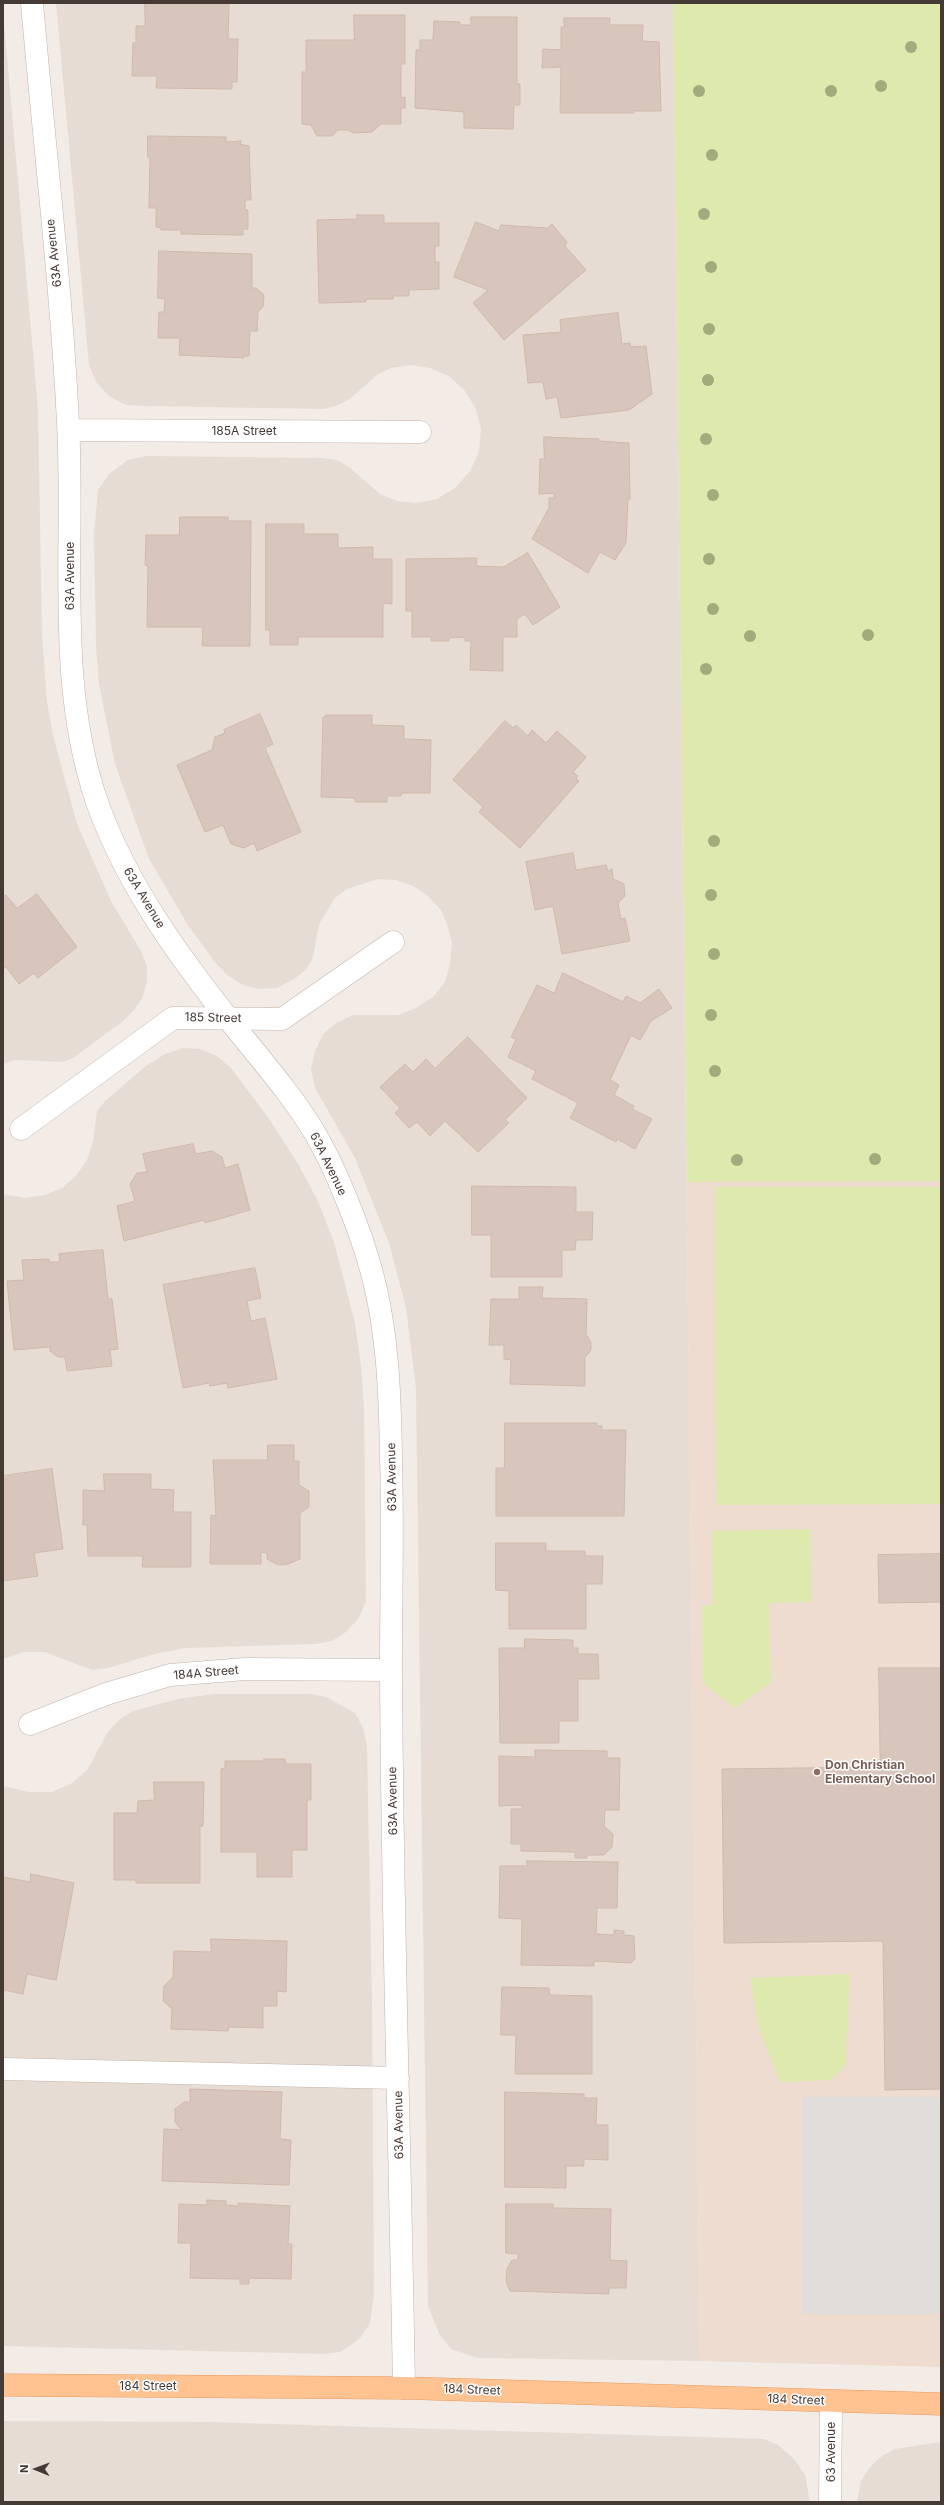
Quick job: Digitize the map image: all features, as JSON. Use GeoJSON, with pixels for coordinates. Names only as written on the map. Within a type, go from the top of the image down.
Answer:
{"type":"FeatureCollection","features":[{"type":"Feature","properties":{"kind":"main road","name":"184 Street"},"geometry":{"type":"LineString","coordinates":[[3,2385],[404,2388],[831,2402],[941,2404]]}},
{"type":"Feature","properties":{"kind":"street","name":"63A Avenue"},"geometry":{"type":"LineString","coordinates":[[32,3],[69,430],[70,657],[79,730],[97,802],[124,865],[155,919],[317,1136],[349,1207],[372,1274],[390,1391],[392,1514],[391,1670],[404,2388]]}},
{"type":"Feature","properties":{"kind":"street","name":"185A Street"},"geometry":{"type":"LineString","coordinates":[[69,430],[420,432]]}},
{"type":"Feature","properties":{"kind":"street","name":"185 Street"},"geometry":{"type":"LineString","coordinates":[[21,1130],[173,1018],[282,1019],[393,942]]}},
{"type":"Feature","properties":{"kind":"street","name":"184A Street"},"geometry":{"type":"LineString","coordinates":[[30,1724],[106,1694],[170,1675],[244,1669],[391,1670]]}},
{"type":"Feature","properties":{"kind":"street"},"geometry":{"type":"LineString","coordinates":[[3,2069],[398,2078]]}},
{"type":"Feature","properties":{"kind":"street","name":"63 Avenue"},"geometry":{"type":"LineString","coordinates":[[830,2502],[831,2402]]}},
{"type":"Feature","properties":{"kind":"shaded area"},"geometry":{"type":"Polygon","coordinates":[[[56,3],[673,3],[700,2361],[477,2358],[451,2349],[439,2334],[428,2306],[416,1389],[406,1308],[389,1243],[355,1158],[315,1088],[311,1069],[315,1051],[323,1034],[336,1023],[353,1015],[398,1015],[416,1008],[433,997],[445,982],[450,964],[452,943],[447,924],[441,910],[427,895],[413,886],[396,880],[378,879],[347,889],[335,898],[319,924],[313,957],[306,970],[294,979],[277,988],[258,989],[243,985],[227,975],[214,961],[188,925],[149,859],[115,764],[99,684],[96,647],[94,533],[98,490],[109,474],[128,460],[146,456],[322,458],[337,460],[349,467],[380,494],[397,501],[416,503],[437,499],[455,488],[470,471],[479,452],[481,429],[476,409],[465,391],[449,376],[430,368],[411,365],[391,368],[377,375],[352,397],[339,405],[324,409],[126,405],[109,396],[96,382],[89,365],[56,3]]]}},
{"type":"Feature","properties":{"kind":"shaded area","name":"Don Christian Elementary School"},"geometry":{"type":"Polygon","coordinates":[[[673,3],[941,3],[941,2367],[700,2361],[673,3]]]}},
{"type":"Feature","properties":{"kind":"shaded area"},"geometry":{"type":"Polygon","coordinates":[[[3,10],[38,410],[42,635],[47,702],[53,735],[77,824],[111,901],[141,951],[147,966],[147,981],[143,996],[135,1009],[123,1021],[73,1058],[63,1062],[15,1060],[3,1064],[3,10]]]}},
{"type":"Feature","properties":{"kind":"shaded area"},"geometry":{"type":"Polygon","coordinates":[[[183,1048],[200,1049],[217,1056],[231,1068],[270,1120],[298,1164],[318,1201],[334,1242],[355,1323],[361,1366],[364,1407],[366,1602],[358,1619],[346,1632],[332,1641],[315,1644],[186,1648],[154,1654],[108,1668],[92,1670],[45,1652],[24,1652],[3,1659],[3,1194],[25,1198],[45,1195],[62,1188],[76,1176],[87,1160],[93,1142],[97,1111],[105,1101],[146,1066],[165,1054],[183,1048]]]}},
{"type":"Feature","properties":{"kind":"shaded area"},"geometry":{"type":"Polygon","coordinates":[[[214,1694],[310,1694],[326,1697],[355,1713],[363,1728],[367,1746],[372,2003],[374,2294],[370,2323],[361,2337],[351,2345],[340,2352],[325,2354],[3,2346],[3,1786],[29,1792],[52,1792],[72,1783],[88,1769],[107,1733],[120,1719],[133,1711],[178,1699],[214,1694]]]}},
{"type":"Feature","properties":{"kind":"shaded area"},"geometry":{"type":"Polygon","coordinates":[[[802,2097],[941,2097],[941,2314],[802,2314],[802,2097]]]}},
{"type":"Feature","properties":{"kind":"shaded area"},"geometry":{"type":"Polygon","coordinates":[[[3,2421],[210,2422],[764,2439],[778,2445],[795,2460],[805,2475],[810,2502],[3,2502],[3,2421]]]}},
{"type":"Feature","properties":{"kind":"shaded area"},"geometry":{"type":"Polygon","coordinates":[[[941,2442],[941,2502],[857,2502],[861,2481],[870,2467],[882,2456],[895,2449],[941,2442]]]}},
{"type":"Feature","properties":{"kind":"green space"},"geometry":{"type":"Polygon","coordinates":[[[673,3],[941,3],[941,1181],[687,1182],[673,3]]]}},
{"type":"Feature","properties":{"kind":"green space"},"geometry":{"type":"Polygon","coordinates":[[[715,1187],[941,1187],[941,1504],[716,1505],[715,1187]]]}},
{"type":"Feature","properties":{"kind":"green space"},"geometry":{"type":"Polygon","coordinates":[[[810,1529],[812,1602],[769,1603],[771,1682],[735,1708],[703,1683],[702,1606],[713,1605],[712,1531],[810,1529]]]}},
{"type":"Feature","properties":{"kind":"green space"},"geometry":{"type":"Polygon","coordinates":[[[850,1974],[846,2065],[830,2080],[780,2082],[758,2026],[750,1978],[850,1974]]]}},
{"type":"Feature","properties":{"kind":"building"},"geometry":{"type":"Polygon","coordinates":[[[145,3],[229,3],[228,39],[238,39],[237,82],[232,82],[232,89],[156,88],[157,76],[132,76],[133,43],[136,43],[136,26],[145,26],[145,3]]]}},
{"type":"Feature","properties":{"kind":"building"},"geometry":{"type":"Polygon","coordinates":[[[354,15],[405,15],[405,64],[401,64],[401,98],[405,97],[405,108],[401,108],[401,124],[381,124],[372,132],[353,133],[349,130],[338,130],[332,136],[317,136],[311,125],[302,124],[302,72],[306,72],[306,40],[354,40],[354,15]]]}},
{"type":"Feature","properties":{"kind":"building"},"geometry":{"type":"Polygon","coordinates":[[[471,17],[517,17],[517,84],[520,84],[520,105],[514,105],[513,129],[464,128],[464,112],[415,108],[416,50],[420,50],[420,40],[433,40],[434,21],[460,22],[460,25],[471,25],[471,17]]]}},
{"type":"Feature","properties":{"kind":"building"},"geometry":{"type":"Polygon","coordinates":[[[564,18],[610,18],[610,25],[643,25],[642,41],[659,42],[661,111],[634,111],[634,113],[560,113],[561,67],[542,68],[543,49],[561,50],[561,27],[564,27],[564,18]]]}},
{"type":"Feature","properties":{"kind":"building"},"geometry":{"type":"Polygon","coordinates":[[[148,136],[226,137],[226,142],[241,141],[240,144],[249,146],[251,200],[245,200],[245,210],[248,210],[248,229],[243,229],[243,235],[181,234],[181,230],[161,230],[161,228],[156,227],[156,208],[149,208],[150,157],[148,157],[148,136]]]}},
{"type":"Feature","properties":{"kind":"building"},"geometry":{"type":"Polygon","coordinates":[[[357,215],[384,215],[384,223],[439,223],[439,246],[435,246],[435,262],[439,262],[439,289],[409,290],[409,296],[393,296],[393,299],[366,299],[366,302],[319,303],[317,220],[357,219],[357,215]]]}},
{"type":"Feature","properties":{"kind":"building"},"geometry":{"type":"Polygon","coordinates":[[[476,222],[499,231],[501,225],[548,228],[552,224],[567,242],[565,246],[586,270],[504,340],[473,303],[488,290],[454,277],[476,222]]]}},
{"type":"Feature","properties":{"kind":"building"},"geometry":{"type":"Polygon","coordinates":[[[159,251],[252,254],[252,288],[256,288],[264,295],[263,307],[258,312],[257,331],[250,331],[249,356],[244,356],[244,358],[179,355],[180,338],[158,338],[159,312],[164,312],[165,299],[158,298],[159,251]]]}},
{"type":"Feature","properties":{"kind":"building"},"geometry":{"type":"Polygon","coordinates":[[[618,313],[622,344],[630,343],[631,347],[646,346],[652,394],[629,410],[561,418],[557,397],[546,399],[543,382],[528,383],[523,335],[561,332],[560,320],[618,313]]]}},
{"type":"Feature","properties":{"kind":"building"},"geometry":{"type":"Polygon","coordinates":[[[544,437],[599,439],[599,441],[629,443],[630,499],[628,499],[626,543],[615,560],[600,552],[588,573],[532,539],[549,508],[549,498],[554,498],[554,493],[539,494],[540,459],[544,459],[544,437]]]}},
{"type":"Feature","properties":{"kind":"building"},"geometry":{"type":"Polygon","coordinates":[[[180,517],[228,517],[228,521],[251,521],[250,646],[202,646],[203,627],[147,627],[148,566],[145,565],[146,535],[179,535],[180,517]]]}},
{"type":"Feature","properties":{"kind":"building"},"geometry":{"type":"Polygon","coordinates":[[[266,524],[304,524],[304,534],[338,534],[338,548],[373,547],[373,559],[392,559],[392,604],[383,603],[383,637],[298,637],[298,645],[270,645],[270,630],[266,630],[266,524]]]}},
{"type":"Feature","properties":{"kind":"building"},"geometry":{"type":"Polygon","coordinates":[[[528,553],[560,607],[533,625],[525,614],[517,619],[517,637],[503,637],[503,671],[470,670],[471,641],[465,641],[465,637],[449,638],[449,641],[431,641],[431,637],[412,637],[412,611],[406,611],[406,559],[477,558],[476,566],[503,567],[528,553]]]}},
{"type":"Feature","properties":{"kind":"building"},"geometry":{"type":"Polygon","coordinates":[[[260,714],[273,744],[265,748],[301,832],[257,851],[254,843],[244,848],[231,844],[223,825],[205,832],[177,765],[212,750],[215,737],[225,733],[224,730],[260,714]]]}},
{"type":"Feature","properties":{"kind":"building"},"geometry":{"type":"Polygon","coordinates":[[[326,715],[372,715],[372,725],[404,726],[404,739],[431,740],[430,793],[401,793],[401,796],[387,796],[387,802],[355,802],[355,798],[321,797],[323,717],[326,717],[326,715]]]}},
{"type":"Feature","properties":{"kind":"building"},"geometry":{"type":"Polygon","coordinates":[[[505,721],[513,728],[516,725],[528,736],[532,730],[546,743],[557,731],[586,757],[573,772],[578,776],[576,778],[579,781],[520,848],[479,812],[483,807],[453,780],[505,721]]]}},
{"type":"Feature","properties":{"kind":"building"},"geometry":{"type":"Polygon","coordinates":[[[573,853],[576,870],[606,865],[608,871],[612,869],[613,879],[624,884],[625,896],[618,903],[621,919],[625,918],[630,941],[562,954],[553,906],[535,910],[526,862],[573,853]]]}},
{"type":"Feature","properties":{"kind":"building"},"geometry":{"type":"Polygon","coordinates":[[[37,894],[77,947],[38,978],[34,973],[19,984],[6,967],[3,969],[3,897],[6,895],[17,908],[37,894]]]}},
{"type":"Feature","properties":{"kind":"building"},"geometry":{"type":"Polygon","coordinates":[[[563,973],[623,1002],[626,996],[640,1003],[659,989],[672,1008],[651,1021],[640,1040],[631,1035],[610,1080],[619,1085],[614,1095],[634,1106],[632,1109],[652,1119],[635,1149],[617,1139],[616,1142],[570,1118],[578,1103],[532,1079],[536,1071],[508,1057],[516,1039],[511,1037],[537,985],[554,993],[563,973]]]}},
{"type":"Feature","properties":{"kind":"building"},"geometry":{"type":"Polygon","coordinates":[[[468,1037],[527,1098],[505,1120],[509,1123],[478,1152],[445,1121],[430,1136],[417,1122],[409,1128],[395,1113],[400,1108],[380,1087],[405,1064],[413,1072],[426,1059],[435,1068],[468,1037]]]}},
{"type":"Feature","properties":{"kind":"building"},"geometry":{"type":"Polygon","coordinates":[[[193,1144],[196,1154],[212,1151],[222,1157],[225,1168],[238,1164],[250,1210],[205,1223],[204,1220],[124,1241],[117,1206],[135,1201],[130,1184],[137,1173],[147,1172],[143,1154],[193,1144]]]}},
{"type":"Feature","properties":{"kind":"building"},"geometry":{"type":"Polygon","coordinates":[[[472,1186],[576,1187],[576,1212],[593,1212],[592,1240],[576,1240],[575,1250],[562,1250],[562,1277],[491,1277],[491,1235],[472,1235],[472,1186]]]}},
{"type":"Feature","properties":{"kind":"building"},"geometry":{"type":"Polygon","coordinates":[[[103,1250],[108,1299],[112,1299],[118,1349],[110,1350],[112,1366],[67,1371],[65,1357],[58,1357],[50,1351],[50,1347],[14,1350],[7,1281],[24,1280],[22,1260],[49,1259],[49,1262],[60,1262],[59,1254],[103,1250]]]}},
{"type":"Feature","properties":{"kind":"building"},"geometry":{"type":"Polygon","coordinates":[[[255,1268],[261,1298],[247,1301],[251,1321],[265,1318],[277,1379],[228,1388],[227,1383],[210,1386],[209,1383],[183,1388],[163,1285],[255,1268]]]}},
{"type":"Feature","properties":{"kind":"building"},"geometry":{"type":"Polygon","coordinates":[[[519,1287],[543,1287],[542,1298],[587,1299],[586,1334],[591,1343],[591,1350],[585,1357],[585,1386],[510,1384],[511,1360],[504,1359],[504,1345],[489,1345],[491,1299],[519,1299],[519,1287]]]}},
{"type":"Feature","properties":{"kind":"building"},"geometry":{"type":"Polygon","coordinates":[[[505,1423],[597,1423],[597,1426],[602,1426],[602,1430],[626,1430],[624,1516],[496,1516],[496,1468],[504,1468],[505,1423]]]}},
{"type":"Feature","properties":{"kind":"building"},"geometry":{"type":"Polygon","coordinates":[[[268,1445],[294,1445],[294,1461],[299,1461],[299,1485],[309,1491],[309,1507],[300,1513],[300,1559],[288,1564],[278,1565],[267,1559],[267,1553],[261,1552],[261,1564],[210,1564],[211,1515],[216,1516],[213,1460],[267,1460],[268,1445]]]}},
{"type":"Feature","properties":{"kind":"building"},"geometry":{"type":"Polygon","coordinates":[[[52,1469],[63,1549],[34,1553],[38,1576],[3,1581],[3,1476],[52,1469]]]}},
{"type":"Feature","properties":{"kind":"building"},"geometry":{"type":"Polygon","coordinates":[[[104,1474],[151,1474],[151,1489],[174,1490],[173,1512],[191,1512],[191,1567],[142,1567],[143,1556],[88,1556],[87,1525],[83,1525],[83,1490],[104,1491],[104,1474]]]}},
{"type":"Feature","properties":{"kind":"building"},"geometry":{"type":"Polygon","coordinates":[[[496,1543],[546,1543],[546,1551],[585,1551],[585,1556],[603,1556],[602,1584],[586,1584],[586,1629],[509,1629],[509,1591],[496,1590],[496,1543]]]}},
{"type":"Feature","properties":{"kind":"building"},"geometry":{"type":"Polygon","coordinates":[[[941,1554],[941,1602],[879,1603],[878,1555],[941,1554]]]}},
{"type":"Feature","properties":{"kind":"building"},"geometry":{"type":"Polygon","coordinates":[[[525,1639],[573,1640],[573,1648],[578,1648],[578,1654],[598,1654],[599,1679],[578,1679],[578,1721],[559,1721],[559,1743],[500,1743],[499,1648],[524,1648],[525,1639]]]}},
{"type":"Feature","properties":{"kind":"building"},"geometry":{"type":"Polygon","coordinates":[[[879,1668],[941,1668],[941,2089],[885,2090],[883,1941],[724,1943],[722,1769],[880,1767],[879,1668]]]}},
{"type":"Feature","properties":{"kind":"building"},"geometry":{"type":"Polygon","coordinates":[[[535,1750],[607,1751],[607,1758],[620,1758],[619,1810],[605,1810],[604,1826],[613,1834],[612,1847],[604,1855],[587,1855],[587,1858],[575,1858],[575,1852],[521,1851],[521,1844],[511,1844],[511,1809],[522,1809],[522,1805],[499,1806],[499,1756],[535,1757],[535,1750]]]}},
{"type":"Feature","properties":{"kind":"building"},"geometry":{"type":"Polygon","coordinates":[[[264,1759],[285,1759],[286,1764],[311,1764],[311,1800],[307,1800],[307,1850],[292,1850],[292,1877],[257,1877],[257,1852],[221,1852],[221,1769],[225,1768],[225,1761],[264,1761],[264,1759]]]}},
{"type":"Feature","properties":{"kind":"building"},"geometry":{"type":"Polygon","coordinates":[[[154,1782],[204,1782],[203,1826],[200,1826],[200,1883],[136,1883],[136,1880],[114,1880],[114,1813],[137,1813],[138,1801],[154,1800],[154,1782]]]}},
{"type":"Feature","properties":{"kind":"building"},"geometry":{"type":"Polygon","coordinates":[[[527,1861],[618,1862],[617,1908],[597,1908],[596,1934],[614,1935],[614,1930],[624,1931],[624,1935],[634,1936],[635,1959],[631,1963],[594,1961],[594,1966],[521,1965],[522,1919],[499,1918],[500,1866],[527,1866],[527,1861]]]}},
{"type":"Feature","properties":{"kind":"building"},"geometry":{"type":"Polygon","coordinates":[[[31,1874],[74,1883],[56,1980],[27,1974],[23,1994],[3,1990],[3,1877],[30,1882],[31,1874]]]}},
{"type":"Feature","properties":{"kind":"building"},"geometry":{"type":"Polygon","coordinates":[[[211,1939],[287,1941],[286,1992],[277,1991],[277,2006],[263,2006],[263,2028],[229,2027],[228,2031],[171,2029],[172,2009],[163,2001],[164,1986],[173,1977],[174,1951],[211,1952],[211,1939]]]}},
{"type":"Feature","properties":{"kind":"building"},"geometry":{"type":"Polygon","coordinates":[[[502,1987],[549,1988],[550,1995],[592,1996],[592,2074],[515,2074],[516,2035],[501,2035],[502,1987]]]}},
{"type":"Feature","properties":{"kind":"building"},"geometry":{"type":"Polygon","coordinates":[[[190,2089],[282,2092],[280,2139],[291,2140],[289,2185],[162,2181],[164,2129],[182,2130],[175,2122],[175,2109],[184,2102],[190,2102],[190,2089]]]}},
{"type":"Feature","properties":{"kind":"building"},"geometry":{"type":"Polygon","coordinates":[[[505,2092],[584,2094],[584,2098],[597,2098],[596,2125],[608,2125],[608,2160],[584,2159],[584,2166],[566,2166],[566,2188],[505,2187],[505,2092]]]}},
{"type":"Feature","properties":{"kind":"building"},"geometry":{"type":"Polygon","coordinates":[[[207,2200],[226,2201],[226,2205],[238,2206],[238,2203],[290,2206],[288,2244],[292,2244],[291,2279],[249,2278],[249,2284],[240,2284],[240,2279],[190,2278],[191,2243],[178,2243],[179,2204],[207,2205],[207,2200]]]}},
{"type":"Feature","properties":{"kind":"building"},"geometry":{"type":"Polygon","coordinates":[[[506,2204],[553,2204],[553,2208],[611,2209],[610,2260],[627,2261],[626,2288],[609,2288],[609,2294],[510,2291],[506,2281],[507,2269],[512,2260],[518,2260],[518,2254],[506,2253],[506,2204]]]}},
{"type":"Feature","properties":{"kind":"place","name":"Don Christian Elementary School"},"geometry":{"type":"Point","coordinates":[817,1772]}}]}
